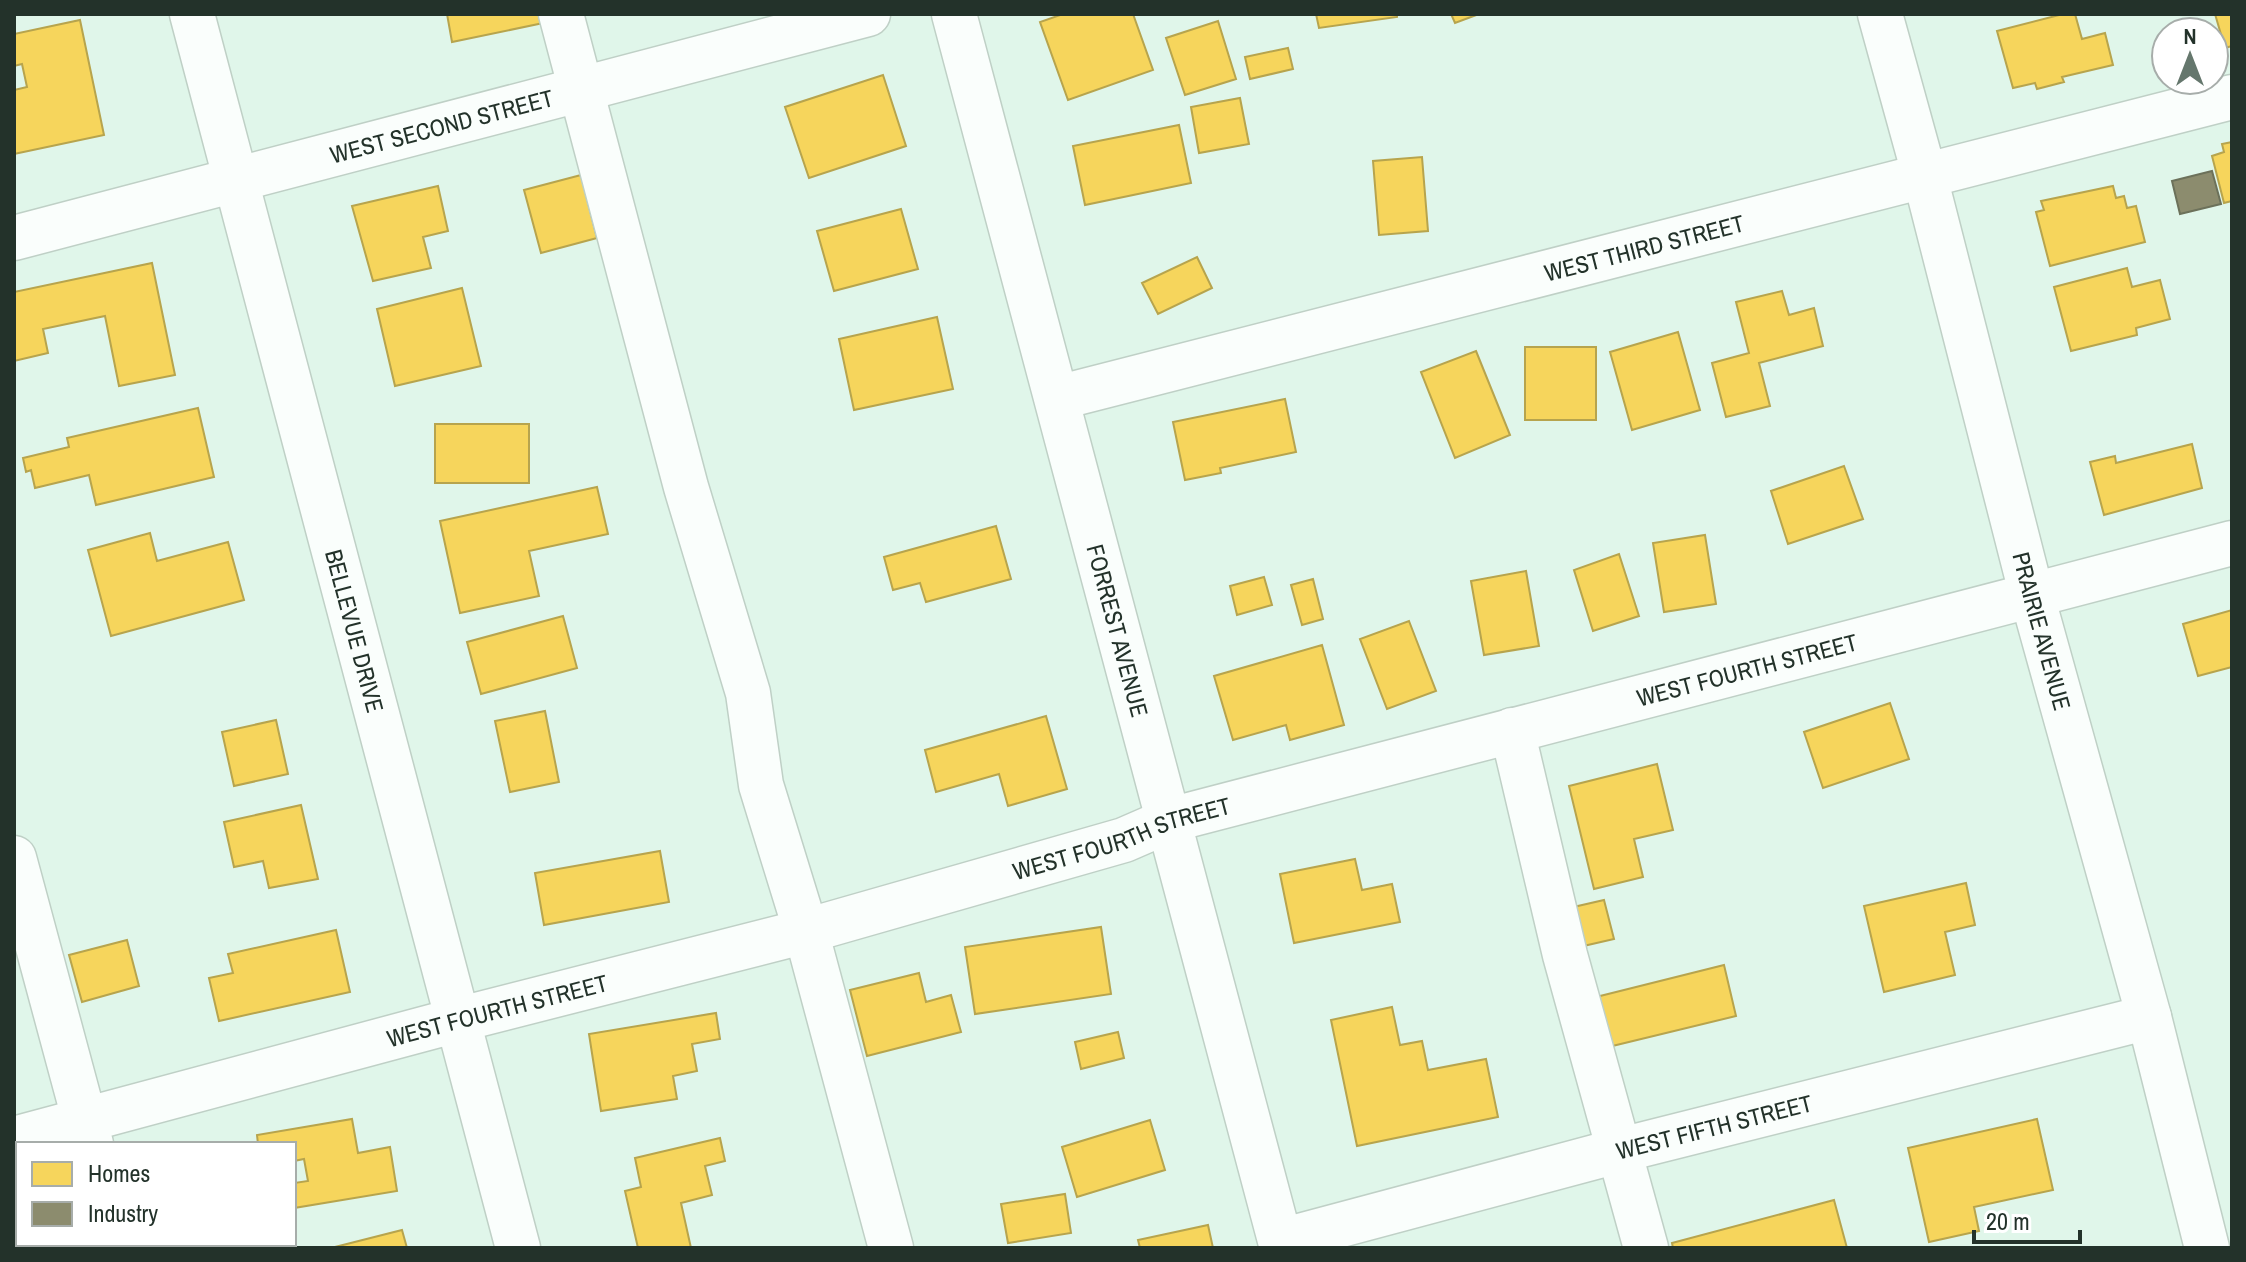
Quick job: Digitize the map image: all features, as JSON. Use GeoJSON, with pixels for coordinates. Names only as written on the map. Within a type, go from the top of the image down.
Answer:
{"type":"FeatureCollection","features":[{"type":"Feature","properties":{"kind":"street","name":"BELLEVUE DRIVE"},"geometry":{"type":"LineString","coordinates":[[192,14],[518,1248]]}},
{"type":"Feature","properties":{"kind":"street"},"geometry":{"type":"LineString","coordinates":[[561,14],[686,487],[748,693],[761,785],[806,931],[891,1248]]}},
{"type":"Feature","properties":{"kind":"street","name":"WEST SECOND STREET"},"geometry":{"type":"LineString","coordinates":[[14,238],[868,14]]}},
{"type":"Feature","properties":{"kind":"street","name":"FORREST AVENUE"},"geometry":{"type":"LineString","coordinates":[[954,14],[1282,1245]]}},
{"type":"Feature","properties":{"kind":"street","name":"PRAIRIE AVENUE"},"geometry":{"type":"LineString","coordinates":[[1880,14],[2032,596],[2149,1017],[2207,1248]]}},
{"type":"Feature","properties":{"kind":"street","name":"WEST THIRD STREET"},"geometry":{"type":"LineString","coordinates":[[1057,398],[2232,97]]}},
{"type":"Feature","properties":{"kind":"street","name":"WEST FOURTH STREET"},"geometry":{"type":"LineString","coordinates":[[14,1139],[88,1132],[457,1020],[806,931],[1124,840],[1170,820],[2232,543]]}},
{"type":"Feature","properties":{"kind":"street"},"geometry":{"type":"LineString","coordinates":[[1512,730],[1565,955],[1646,1248]]}},
{"type":"Feature","properties":{"kind":"street"},"geometry":{"type":"LineString","coordinates":[[14,858],[88,1132]]}},
{"type":"Feature","properties":{"kind":"street","name":"WEST FIFTH STREET"},"geometry":{"type":"LineString","coordinates":[[1282,1245],[1621,1150],[2149,1017]]}},
{"type":"Feature","properties":{"kind":"building: Homes"},"geometry":{"type":"Polygon","coordinates":[[[447,14],[552,14],[553,21],[452,42],[447,14]]]}},
{"type":"Feature","properties":{"kind":"building: Homes"},"geometry":{"type":"Polygon","coordinates":[[[1063,14],[1133,14],[1153,70],[1068,100],[1040,22],[1063,14]]]}},
{"type":"Feature","properties":{"kind":"building: Homes"},"geometry":{"type":"Polygon","coordinates":[[[1316,14],[1397,14],[1397,17],[1319,28],[1316,14]]]}},
{"type":"Feature","properties":{"kind":"building: Homes"},"geometry":{"type":"Polygon","coordinates":[[[1451,14],[1479,14],[1455,23],[1451,14]]]}},
{"type":"Feature","properties":{"kind":"building: Homes"},"geometry":{"type":"Polygon","coordinates":[[[2063,14],[2075,14],[2082,39],[2105,33],[2113,65],[2062,77],[2064,82],[2037,89],[2035,83],[2013,88],[1997,31],[2063,14]]]}},
{"type":"Feature","properties":{"kind":"building: Homes"},"geometry":{"type":"Polygon","coordinates":[[[2232,14],[2232,46],[2230,16],[2216,16],[2232,14]]]}},
{"type":"Feature","properties":{"kind":"building: Homes"},"geometry":{"type":"Polygon","coordinates":[[[80,20],[104,135],[14,154],[14,90],[27,87],[22,64],[14,66],[14,34],[80,20]]]}},
{"type":"Feature","properties":{"kind":"building: Homes"},"geometry":{"type":"Polygon","coordinates":[[[1218,21],[1236,79],[1185,95],[1166,38],[1218,21]]]}},
{"type":"Feature","properties":{"kind":"building: Homes"},"geometry":{"type":"Polygon","coordinates":[[[1288,48],[1293,69],[1250,79],[1245,57],[1288,48]]]}},
{"type":"Feature","properties":{"kind":"building: Homes"},"geometry":{"type":"Polygon","coordinates":[[[883,75],[906,146],[809,178],[785,107],[883,75]]]}},
{"type":"Feature","properties":{"kind":"building: Homes"},"geometry":{"type":"Polygon","coordinates":[[[1240,98],[1249,144],[1199,153],[1191,107],[1240,98]]]}},
{"type":"Feature","properties":{"kind":"building: Homes"},"geometry":{"type":"Polygon","coordinates":[[[1179,125],[1191,183],[1085,205],[1073,146],[1179,125]]]}},
{"type":"Feature","properties":{"kind":"building: Homes"},"geometry":{"type":"Polygon","coordinates":[[[2232,142],[2232,201],[2224,203],[2212,156],[2224,152],[2222,144],[2232,142]]]}},
{"type":"Feature","properties":{"kind":"building: Homes"},"geometry":{"type":"Polygon","coordinates":[[[1422,157],[1428,231],[1379,235],[1373,161],[1422,157]]]}},
{"type":"Feature","properties":{"kind":"building: Homes"},"geometry":{"type":"Polygon","coordinates":[[[581,175],[597,238],[541,253],[524,190],[581,175]]]}},
{"type":"Feature","properties":{"kind":"building: Homes"},"geometry":{"type":"Polygon","coordinates":[[[438,186],[448,231],[423,237],[431,268],[373,281],[352,206],[438,186]]]}},
{"type":"Feature","properties":{"kind":"building: Homes"},"geometry":{"type":"Polygon","coordinates":[[[2113,186],[2116,198],[2124,196],[2127,208],[2136,206],[2145,242],[2050,266],[2036,212],[2044,210],[2041,201],[2113,186]]]}},
{"type":"Feature","properties":{"kind":"building: Homes"},"geometry":{"type":"Polygon","coordinates":[[[901,209],[918,269],[834,291],[817,231],[901,209]]]}},
{"type":"Feature","properties":{"kind":"building: Homes"},"geometry":{"type":"Polygon","coordinates":[[[1197,257],[1212,288],[1158,314],[1142,283],[1197,257]]]}},
{"type":"Feature","properties":{"kind":"building: Homes"},"geometry":{"type":"Polygon","coordinates":[[[152,263],[175,375],[119,386],[105,316],[43,329],[48,353],[14,361],[14,292],[152,263]]]}},
{"type":"Feature","properties":{"kind":"building: Homes"},"geometry":{"type":"Polygon","coordinates":[[[2127,268],[2132,287],[2160,280],[2170,319],[2136,328],[2137,335],[2071,351],[2054,287],[2127,268]]]}},
{"type":"Feature","properties":{"kind":"building: Homes"},"geometry":{"type":"Polygon","coordinates":[[[462,288],[481,366],[395,386],[377,309],[462,288]]]}},
{"type":"Feature","properties":{"kind":"building: Homes"},"geometry":{"type":"Polygon","coordinates":[[[1782,291],[1789,315],[1814,308],[1823,346],[1759,363],[1770,406],[1726,417],[1712,363],[1749,353],[1736,302],[1782,291]]]}},
{"type":"Feature","properties":{"kind":"building: Homes"},"geometry":{"type":"Polygon","coordinates":[[[937,317],[953,389],[854,410],[839,339],[937,317]]]}},
{"type":"Feature","properties":{"kind":"building: Homes"},"geometry":{"type":"Polygon","coordinates":[[[1678,332],[1700,410],[1632,430],[1610,352],[1678,332]]]}},
{"type":"Feature","properties":{"kind":"building: Homes"},"geometry":{"type":"Polygon","coordinates":[[[1525,347],[1596,347],[1596,420],[1525,420],[1525,347]]]}},
{"type":"Feature","properties":{"kind":"building: Homes"},"geometry":{"type":"Polygon","coordinates":[[[1476,351],[1510,435],[1455,458],[1421,372],[1476,351]]]}},
{"type":"Feature","properties":{"kind":"building: Homes"},"geometry":{"type":"Polygon","coordinates":[[[1285,399],[1296,452],[1220,468],[1221,473],[1185,480],[1173,422],[1285,399]]]}},
{"type":"Feature","properties":{"kind":"building: Homes"},"geometry":{"type":"Polygon","coordinates":[[[198,408],[214,477],[96,505],[89,475],[35,488],[31,470],[26,472],[23,458],[69,447],[67,438],[198,408]]]}},
{"type":"Feature","properties":{"kind":"building: Homes"},"geometry":{"type":"Polygon","coordinates":[[[435,424],[529,424],[529,483],[435,483],[435,424]]]}},
{"type":"Feature","properties":{"kind":"building: Homes"},"geometry":{"type":"Polygon","coordinates":[[[2192,444],[2202,488],[2104,515],[2090,462],[2115,456],[2116,463],[2192,444]]]}},
{"type":"Feature","properties":{"kind":"building: Homes"},"geometry":{"type":"Polygon","coordinates":[[[1844,466],[1863,519],[1788,544],[1771,491],[1844,466]]]}},
{"type":"Feature","properties":{"kind":"building: Homes"},"geometry":{"type":"Polygon","coordinates":[[[597,487],[608,534],[529,551],[539,596],[460,613],[440,521],[597,487]]]}},
{"type":"Feature","properties":{"kind":"building: Homes"},"geometry":{"type":"Polygon","coordinates":[[[996,526],[1011,579],[926,602],[920,583],[893,590],[884,557],[996,526]]]}},
{"type":"Feature","properties":{"kind":"building: Homes"},"geometry":{"type":"Polygon","coordinates":[[[150,533],[157,561],[228,542],[244,600],[111,636],[88,550],[150,533]]]}},
{"type":"Feature","properties":{"kind":"building: Homes"},"geometry":{"type":"Polygon","coordinates":[[[1705,535],[1716,604],[1664,612],[1653,543],[1705,535]]]}},
{"type":"Feature","properties":{"kind":"building: Homes"},"geometry":{"type":"Polygon","coordinates":[[[1619,554],[1639,616],[1593,631],[1574,570],[1619,554]]]}},
{"type":"Feature","properties":{"kind":"building: Homes"},"geometry":{"type":"Polygon","coordinates":[[[1526,571],[1539,646],[1484,655],[1471,581],[1526,571]]]}},
{"type":"Feature","properties":{"kind":"building: Homes"},"geometry":{"type":"Polygon","coordinates":[[[1264,577],[1272,605],[1237,615],[1230,586],[1264,577]]]}},
{"type":"Feature","properties":{"kind":"building: Homes"},"geometry":{"type":"Polygon","coordinates":[[[1313,579],[1323,619],[1302,625],[1291,585],[1313,579]]]}},
{"type":"Feature","properties":{"kind":"building: Homes"},"geometry":{"type":"Polygon","coordinates":[[[2232,610],[2232,667],[2198,676],[2183,624],[2232,610]]]}},
{"type":"Feature","properties":{"kind":"building: Homes"},"geometry":{"type":"Polygon","coordinates":[[[563,616],[577,668],[481,694],[467,642],[563,616]]]}},
{"type":"Feature","properties":{"kind":"building: Homes"},"geometry":{"type":"Polygon","coordinates":[[[1409,621],[1436,691],[1387,709],[1360,639],[1409,621]]]}},
{"type":"Feature","properties":{"kind":"building: Homes"},"geometry":{"type":"Polygon","coordinates":[[[1322,645],[1344,725],[1290,740],[1286,725],[1233,740],[1214,676],[1322,645]]]}},
{"type":"Feature","properties":{"kind":"building: Homes"},"geometry":{"type":"Polygon","coordinates":[[[1890,703],[1909,759],[1823,788],[1804,732],[1890,703]]]}},
{"type":"Feature","properties":{"kind":"building: Homes"},"geometry":{"type":"Polygon","coordinates":[[[545,711],[559,782],[510,792],[495,721],[545,711]]]}},
{"type":"Feature","properties":{"kind":"building: Homes"},"geometry":{"type":"Polygon","coordinates":[[[1046,716],[1067,789],[1008,806],[999,774],[936,792],[925,750],[1046,716]]]}},
{"type":"Feature","properties":{"kind":"building: Homes"},"geometry":{"type":"Polygon","coordinates":[[[276,720],[288,774],[234,786],[222,732],[276,720]]]}},
{"type":"Feature","properties":{"kind":"building: Homes"},"geometry":{"type":"Polygon","coordinates":[[[1657,764],[1673,830],[1634,839],[1643,877],[1594,889],[1569,786],[1657,764]]]}},
{"type":"Feature","properties":{"kind":"building: Homes"},"geometry":{"type":"Polygon","coordinates":[[[301,805],[318,879],[269,888],[263,861],[234,867],[224,822],[301,805]]]}},
{"type":"Feature","properties":{"kind":"building: Homes"},"geometry":{"type":"Polygon","coordinates":[[[660,851],[669,902],[544,925],[535,873],[660,851]]]}},
{"type":"Feature","properties":{"kind":"building: Homes"},"geometry":{"type":"Polygon","coordinates":[[[1355,859],[1362,890],[1392,884],[1400,922],[1294,943],[1280,874],[1355,859]]]}},
{"type":"Feature","properties":{"kind":"building: Homes"},"geometry":{"type":"Polygon","coordinates":[[[1966,883],[1975,925],[1945,932],[1955,975],[1884,992],[1864,906],[1966,883]]]}},
{"type":"Feature","properties":{"kind":"building: Homes"},"geometry":{"type":"Polygon","coordinates":[[[1604,900],[1614,939],[1566,950],[1556,911],[1604,900]]]}},
{"type":"Feature","properties":{"kind":"building: Homes"},"geometry":{"type":"Polygon","coordinates":[[[1101,927],[1111,994],[975,1014],[965,947],[1101,927]]]}},
{"type":"Feature","properties":{"kind":"building: Homes"},"geometry":{"type":"Polygon","coordinates":[[[336,930],[350,992],[219,1021],[209,978],[233,973],[228,954],[336,930]]]}},
{"type":"Feature","properties":{"kind":"building: Homes"},"geometry":{"type":"Polygon","coordinates":[[[127,940],[139,986],[82,1002],[69,955],[127,940]]]}},
{"type":"Feature","properties":{"kind":"building: Homes"},"geometry":{"type":"Polygon","coordinates":[[[1724,965],[1736,1016],[1600,1049],[1588,999],[1724,965]]]}},
{"type":"Feature","properties":{"kind":"building: Homes"},"geometry":{"type":"Polygon","coordinates":[[[919,973],[926,1002],[951,995],[961,1032],[867,1056],[850,990],[919,973]]]}},
{"type":"Feature","properties":{"kind":"building: Homes"},"geometry":{"type":"Polygon","coordinates":[[[1392,1007],[1400,1045],[1422,1041],[1428,1070],[1486,1059],[1498,1117],[1357,1146],[1331,1020],[1392,1007]]]}},
{"type":"Feature","properties":{"kind":"building: Homes"},"geometry":{"type":"Polygon","coordinates":[[[716,1013],[720,1039],[692,1044],[697,1071],[673,1076],[677,1099],[601,1111],[589,1034],[716,1013]]]}},
{"type":"Feature","properties":{"kind":"building: Homes"},"geometry":{"type":"Polygon","coordinates":[[[1118,1032],[1124,1058],[1081,1069],[1075,1042],[1118,1032]]]}},
{"type":"Feature","properties":{"kind":"building: Homes"},"geometry":{"type":"Polygon","coordinates":[[[352,1119],[358,1153],[390,1147],[397,1191],[296,1208],[296,1183],[308,1181],[304,1159],[296,1161],[296,1142],[258,1142],[257,1135],[352,1119]]]}},
{"type":"Feature","properties":{"kind":"building: Homes"},"geometry":{"type":"Polygon","coordinates":[[[2037,1119],[2053,1190],[1974,1207],[1979,1231],[1929,1242],[1908,1148],[2037,1119]]]}},
{"type":"Feature","properties":{"kind":"building: Homes"},"geometry":{"type":"Polygon","coordinates":[[[1150,1120],[1165,1170],[1077,1197],[1062,1147],[1150,1120]]]}},
{"type":"Feature","properties":{"kind":"building: Homes"},"geometry":{"type":"Polygon","coordinates":[[[720,1138],[725,1161],[705,1166],[712,1195],[681,1203],[691,1248],[638,1248],[625,1191],[641,1187],[635,1158],[720,1138]]]}},
{"type":"Feature","properties":{"kind":"building: Homes"},"geometry":{"type":"Polygon","coordinates":[[[1065,1194],[1071,1233],[1008,1243],[1001,1204],[1065,1194]]]}},
{"type":"Feature","properties":{"kind":"building: Homes"},"geometry":{"type":"Polygon","coordinates":[[[1834,1200],[1847,1248],[1673,1248],[1672,1243],[1834,1200]]]}},
{"type":"Feature","properties":{"kind":"building: Homes"},"geometry":{"type":"Polygon","coordinates":[[[16,1210],[16,1246],[24,1248],[14,1248],[16,1210]]]}},
{"type":"Feature","properties":{"kind":"building: Homes"},"geometry":{"type":"Polygon","coordinates":[[[1208,1225],[1213,1248],[1140,1248],[1138,1240],[1208,1225]]]}},
{"type":"Feature","properties":{"kind":"building: Homes"},"geometry":{"type":"Polygon","coordinates":[[[402,1230],[407,1248],[331,1248],[402,1230]]]}},
{"type":"Feature","properties":{"kind":"building: Industry"},"geometry":{"type":"Polygon","coordinates":[[[2212,171],[2221,204],[2180,214],[2172,181],[2212,171]]]}}]}
